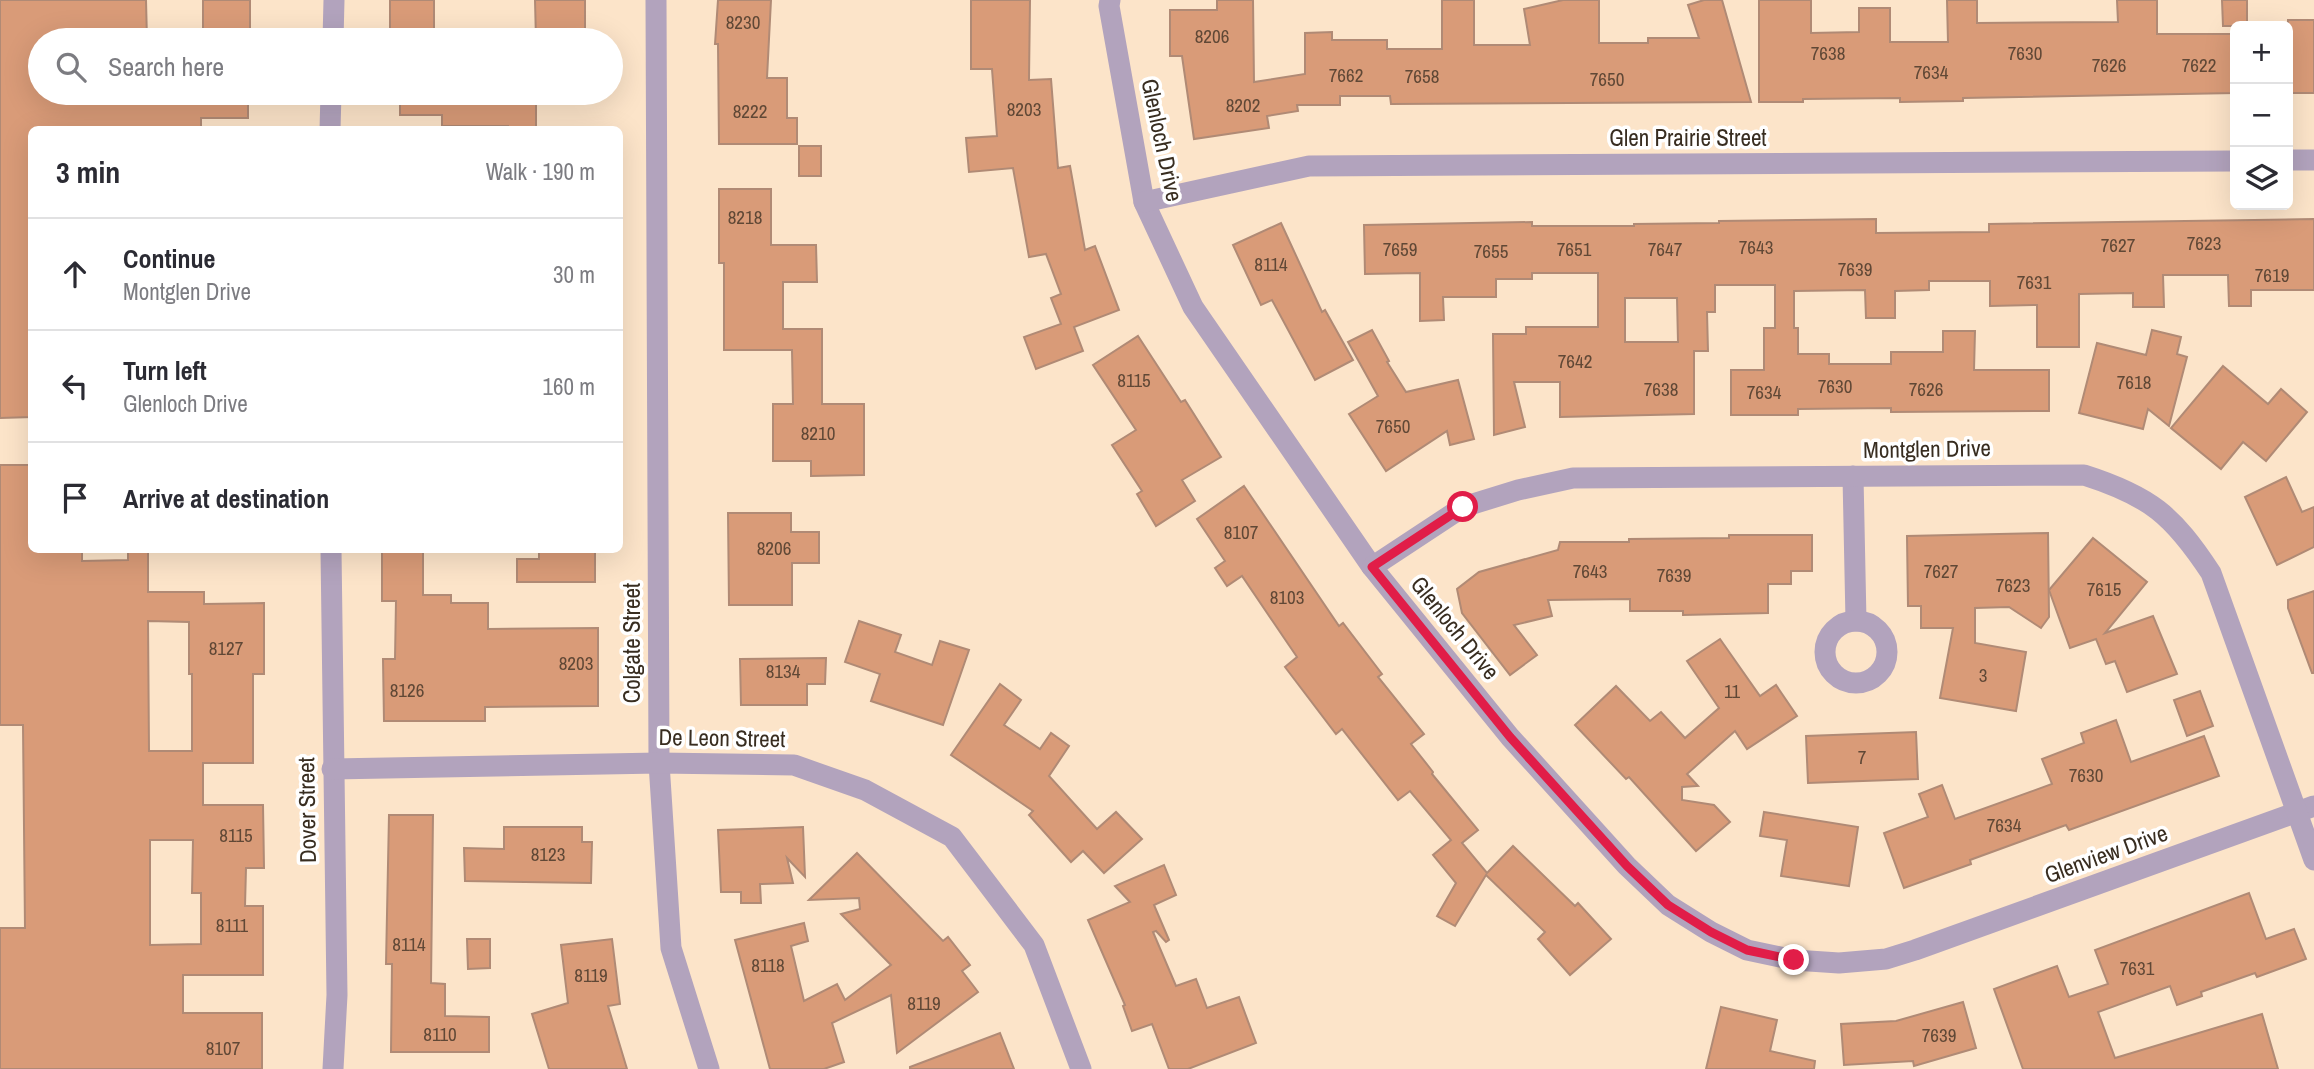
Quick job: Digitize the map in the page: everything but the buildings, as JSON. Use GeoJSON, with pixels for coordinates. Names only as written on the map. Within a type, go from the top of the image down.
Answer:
{"type":"FeatureCollection","features":[{"type":"Feature","properties":{"kind":"street"},"geometry":{"type":"LineString","coordinates":[[333,28],[334,0]]}},
{"type":"Feature","properties":{"kind":"street","name":"Colgate Street"},"geometry":{"type":"LineString","coordinates":[[656,0],[659,763],[671,947],[709,1069]]}},
{"type":"Feature","properties":{"kind":"street","name":"Glenloch Drive"},"geometry":{"type":"LineString","coordinates":[[1110,0],[1144,202],[1193,307],[1372,567],[1510,737],[1627,866],[1668,905],[1711,932],[1747,950],[1794,960],[1839,963],[1886,958],[1915,950]]}},
{"type":"Feature","properties":{"kind":"street"},"geometry":{"type":"LineString","coordinates":[[330,126],[331,105]]}},
{"type":"Feature","properties":{"kind":"street"},"geometry":{"type":"LineString","coordinates":[[2293,160],[2314,160]]}},
{"type":"Feature","properties":{"kind":"street","name":"Glen Prairie Street"},"geometry":{"type":"LineString","coordinates":[[1144,202],[1309,166],[2230,161]]}},
{"type":"Feature","properties":{"kind":"street","name":"Montglen Drive"},"geometry":{"type":"LineString","coordinates":[[1372,567],[1463,507],[1518,490],[1573,478],[2084,475],[2120,486],[2162,510],[2191,542],[2211,573],[2306,809],[2314,860]]}},
{"type":"Feature","properties":{"kind":"street"},"geometry":{"type":"LineString","coordinates":[[1853,476],[1856,621]]}},
{"type":"Feature","properties":{"kind":"street","name":"Dover Street"},"geometry":{"type":"LineString","coordinates":[[331,553],[337,995],[333,1069]]}},
{"type":"Feature","properties":{"kind":"street","name":"De Leon Street"},"geometry":{"type":"LineString","coordinates":[[332,769],[659,763],[794,765],[865,790],[952,837],[1034,945],[1081,1069]]}},
{"type":"Feature","properties":{"kind":"street","name":"Glenview Drive"},"geometry":{"type":"LineString","coordinates":[[1915,950],[2306,809]]}},
{"type":"Feature","properties":{"kind":"route"},"geometry":{"type":"LineString","coordinates":[[1463,507],[1372,567],[1510,737],[1627,866],[1668,905],[1711,932],[1747,950],[1794,960]]}}]}
